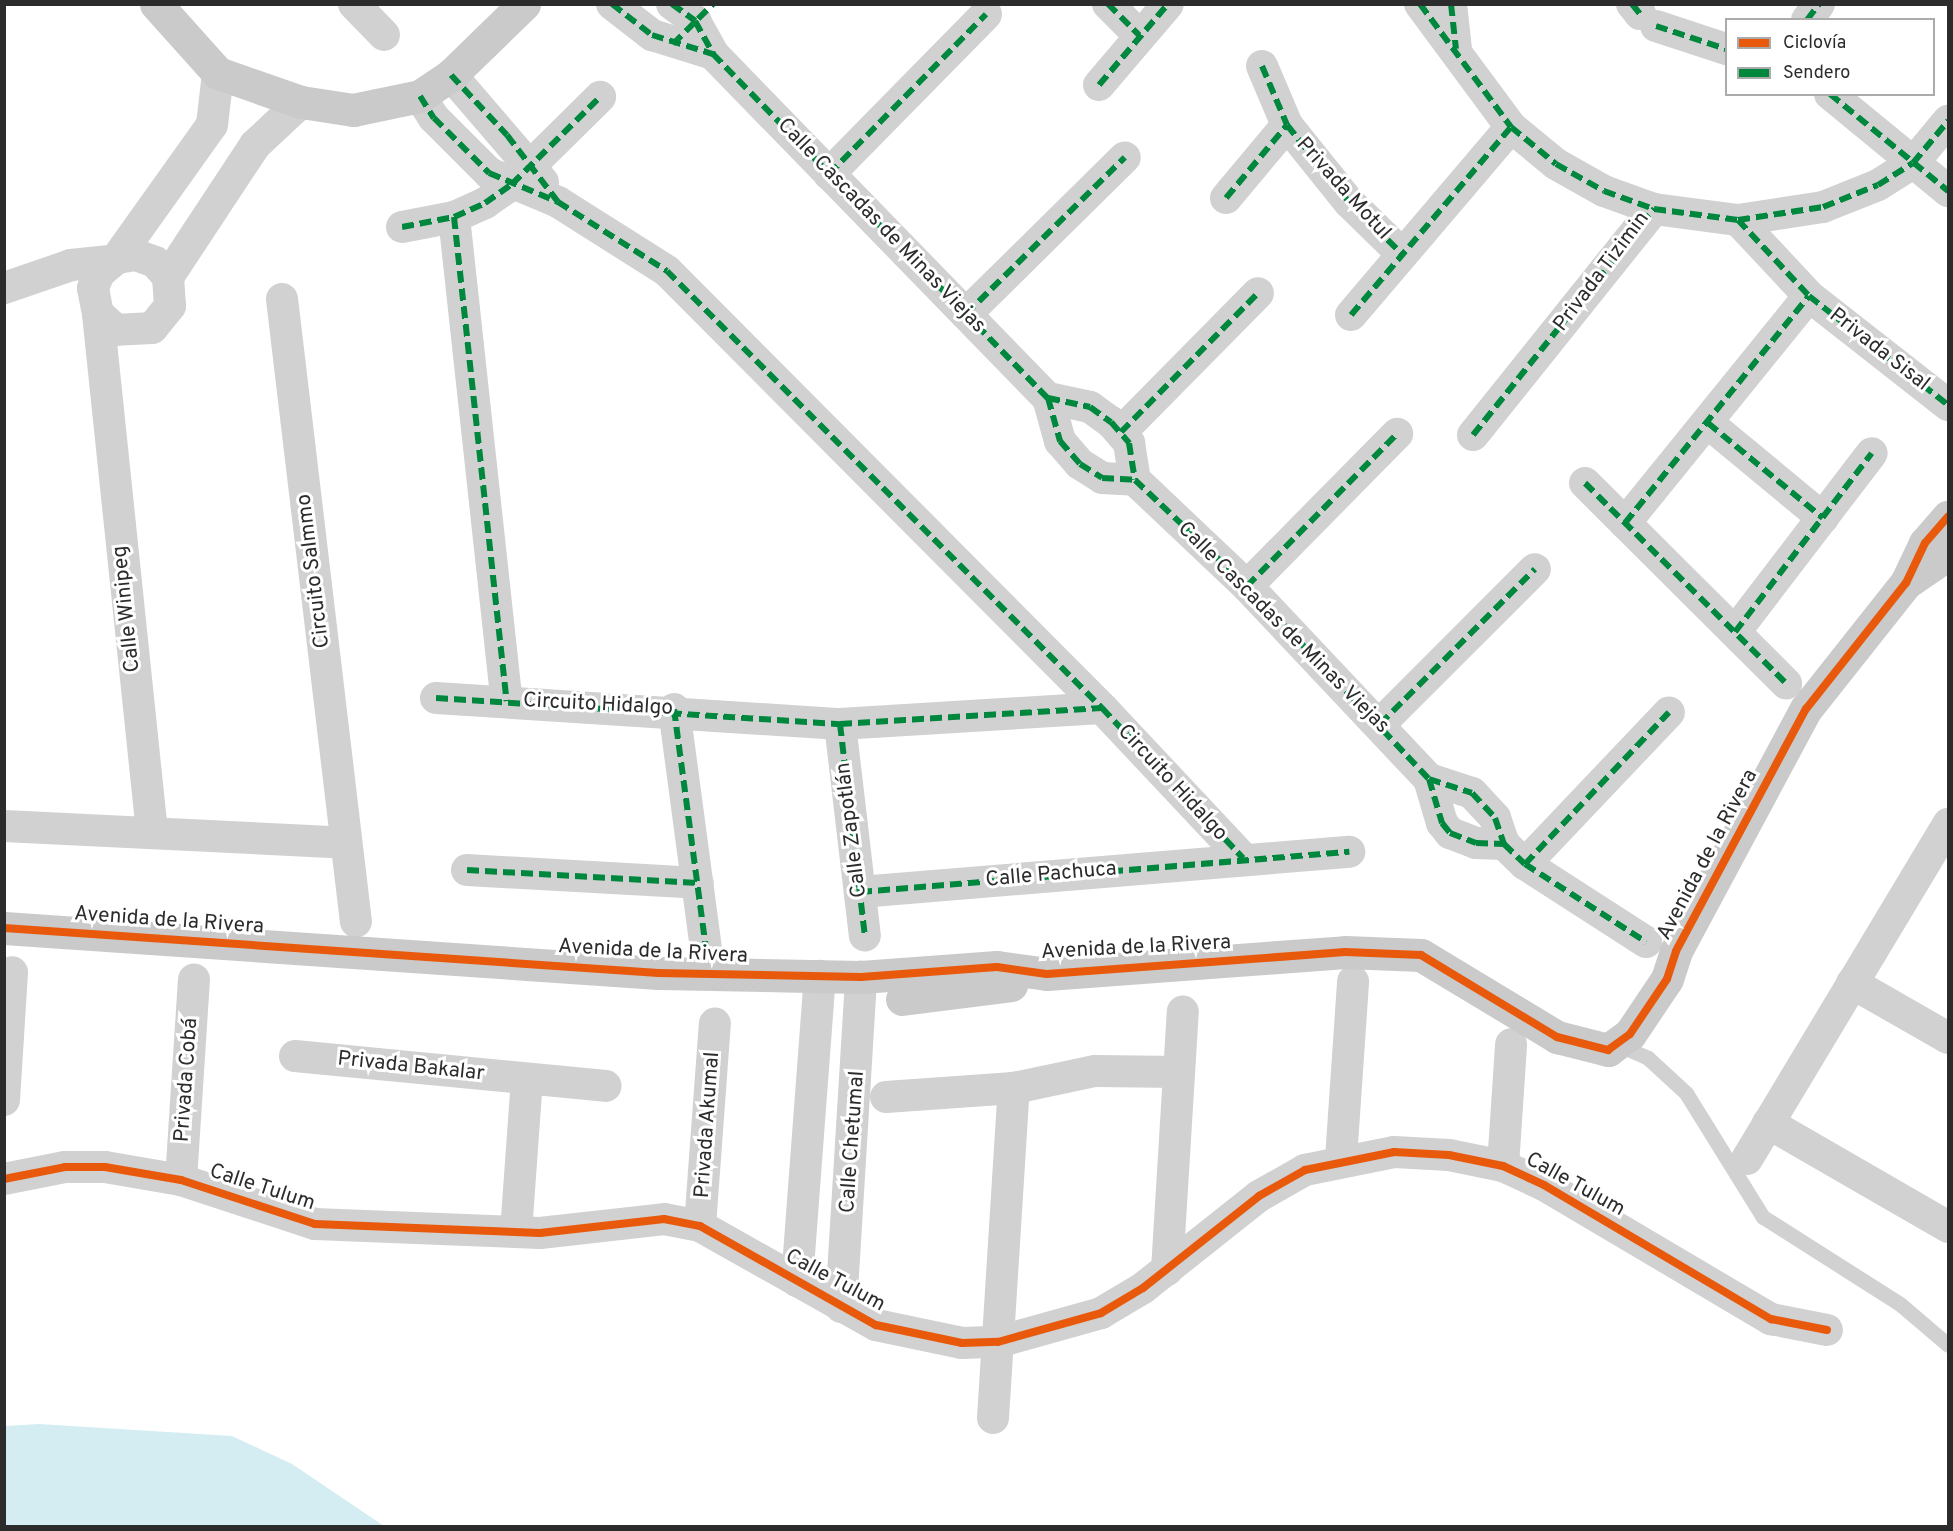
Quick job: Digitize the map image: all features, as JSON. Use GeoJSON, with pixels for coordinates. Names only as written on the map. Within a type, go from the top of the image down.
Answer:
{"type":"FeatureCollection","features":[{"type":"Feature","properties":{"kind":"street"},"geometry":{"type":"LineString","coordinates":[[156,4],[218,73],[301,102],[354,110],[420,96],[451,75],[524,4]]}},
{"type":"Feature","properties":{"kind":"street"},"geometry":{"type":"LineString","coordinates":[[354,4],[384,35]]}},
{"type":"Feature","properties":{"kind":"street"},"geometry":{"type":"LineString","coordinates":[[612,4],[673,45],[713,54]]}},
{"type":"Feature","properties":{"kind":"street"},"geometry":{"type":"LineString","coordinates":[[1108,4],[1139,35]]}},
{"type":"Feature","properties":{"kind":"street"},"geometry":{"type":"LineString","coordinates":[[1100,85],[1139,35],[1168,4]]}},
{"type":"Feature","properties":{"kind":"street"},"geometry":{"type":"LineString","coordinates":[[1420,4],[1456,50]]}},
{"type":"Feature","properties":{"kind":"street"},"geometry":{"type":"LineString","coordinates":[[1451,4],[1456,50]]}},
{"type":"Feature","properties":{"kind":"street"},"geometry":{"type":"LineString","coordinates":[[1808,18],[1819,4]]}},
{"type":"Feature","properties":{"kind":"street"},"geometry":{"type":"LineString","coordinates":[[673,45],[694,10]]}},
{"type":"Feature","properties":{"kind":"street","name":"Calle Cascadas de Minas Viejas"},"geometry":{"type":"LineString","coordinates":[[694,10],[713,54],[1048,398],[1060,441],[1080,465],[1102,478],[1135,480],[1247,586],[1380,724],[1429,779],[1442,823],[1450,832],[1476,843],[1514,854],[1661,946]]}},
{"type":"Feature","properties":{"kind":"street"},"geometry":{"type":"LineString","coordinates":[[829,174],[986,14]]}},
{"type":"Feature","properties":{"kind":"street"},"geometry":{"type":"LineString","coordinates":[[1643,15],[1725,49]]}},
{"type":"Feature","properties":{"kind":"street","name":"Privada Tizimin"},"geometry":{"type":"LineString","coordinates":[[1456,50],[1511,126],[1556,164],[1604,191],[1654,209],[1473,435]]}},
{"type":"Feature","properties":{"kind":"street","name":"Privada Motul"},"geometry":{"type":"LineString","coordinates":[[1262,66],[1287,125],[1349,202],[1401,253]]}},
{"type":"Feature","properties":{"kind":"street"},"geometry":{"type":"LineString","coordinates":[[96,309],[93,288],[212,125],[218,73]]}},
{"type":"Feature","properties":{"kind":"street","name":"Circuito Hidalgo"},"geometry":{"type":"LineString","coordinates":[[451,75],[521,174],[558,202],[667,271],[1102,708],[1243,858]]}},
{"type":"Feature","properties":{"kind":"street","name":"Circuito Hidalgo"},"geometry":{"type":"LineString","coordinates":[[420,96],[434,118],[489,173],[521,174]]}},
{"type":"Feature","properties":{"kind":"street"},"geometry":{"type":"LineString","coordinates":[[1832,96],[1948,190]]}},
{"type":"Feature","properties":{"kind":"street"},"geometry":{"type":"LineString","coordinates":[[402,227],[454,217],[521,174],[600,97]]}},
{"type":"Feature","properties":{"kind":"street"},"geometry":{"type":"LineString","coordinates":[[168,277],[255,145],[301,102]]}},
{"type":"Feature","properties":{"kind":"street"},"geometry":{"type":"LineString","coordinates":[[1654,209],[1738,220],[1823,207],[1878,185],[1914,163],[1948,121]]}},
{"type":"Feature","properties":{"kind":"street"},"geometry":{"type":"LineString","coordinates":[[212,125],[255,145]]}},
{"type":"Feature","properties":{"kind":"street","name":"Privada Motul"},"geometry":{"type":"LineString","coordinates":[[1226,198],[1287,125]]}},
{"type":"Feature","properties":{"kind":"street","name":"Privada Motul"},"geometry":{"type":"LineString","coordinates":[[1351,315],[1401,253],[1511,126]]}},
{"type":"Feature","properties":{"kind":"street"},"geometry":{"type":"LineString","coordinates":[[966,314],[1125,158]]}},
{"type":"Feature","properties":{"kind":"street","name":"Circuito Hidalgo"},"geometry":{"type":"LineString","coordinates":[[454,217],[507,701],[674,709],[840,724],[1102,708]]}},
{"type":"Feature","properties":{"kind":"street","name":"Privada Sisal"},"geometry":{"type":"LineString","coordinates":[[1738,220],[1809,296],[1948,405]]}},
{"type":"Feature","properties":{"kind":"street"},"geometry":{"type":"LineString","coordinates":[[4,288],[38,275],[136,255],[155,262],[168,277],[170,306],[152,328],[139,333],[116,330],[96,309],[38,275]]}},
{"type":"Feature","properties":{"kind":"street"},"geometry":{"type":"LineString","coordinates":[[1121,432],[1258,293]]}},
{"type":"Feature","properties":{"kind":"street"},"geometry":{"type":"LineString","coordinates":[[1625,523],[1809,296]]}},
{"type":"Feature","properties":{"kind":"street","name":"Circuito Salmmo"},"geometry":{"type":"LineString","coordinates":[[282,299],[356,922]]}},
{"type":"Feature","properties":{"kind":"street","name":"Calle Winipeg"},"geometry":{"type":"LineString","coordinates":[[96,309],[152,832]]}},
{"type":"Feature","properties":{"kind":"street"},"geometry":{"type":"LineString","coordinates":[[103,387],[139,333]]}},
{"type":"Feature","properties":{"kind":"street"},"geometry":{"type":"LineString","coordinates":[[1048,398],[1090,407],[1121,432],[1135,462],[1135,480]]}},
{"type":"Feature","properties":{"kind":"street"},"geometry":{"type":"LineString","coordinates":[[1708,423],[1822,518]]}},
{"type":"Feature","properties":{"kind":"street"},"geometry":{"type":"LineString","coordinates":[[1247,586],[1397,434]]}},
{"type":"Feature","properties":{"kind":"street"},"geometry":{"type":"LineString","coordinates":[[1735,632],[1872,453]]}},
{"type":"Feature","properties":{"kind":"street"},"geometry":{"type":"LineString","coordinates":[[1585,483],[1786,683]]}},
{"type":"Feature","properties":{"kind":"street","name":"Avenida de la Rivera"},"geometry":{"type":"LineString","coordinates":[[1349,966],[1377,939],[1429,936],[1592,1030],[1619,1018],[1650,971],[1661,946],[1806,709],[1906,583],[1925,543],[1948,518]]}},
{"type":"Feature","properties":{"kind":"street","name":"Avenida de la Rivera"},"geometry":{"type":"LineString","coordinates":[[1906,583],[1948,554]]}},
{"type":"Feature","properties":{"kind":"street"},"geometry":{"type":"LineString","coordinates":[[1380,724],[1535,569]]}},
{"type":"Feature","properties":{"kind":"street"},"geometry":{"type":"LineString","coordinates":[[436,698],[507,701]]}},
{"type":"Feature","properties":{"kind":"street"},"geometry":{"type":"LineString","coordinates":[[674,709],[706,948]]}},
{"type":"Feature","properties":{"kind":"street"},"geometry":{"type":"LineString","coordinates":[[1429,779],[1472,793],[1496,818],[1514,854],[1669,712]]}},
{"type":"Feature","properties":{"kind":"street","name":"Calle Zapotlán"},"geometry":{"type":"LineString","coordinates":[[840,724],[865,936]]}},
{"type":"Feature","properties":{"kind":"street"},"geometry":{"type":"LineString","coordinates":[[4,826],[346,843]]}},
{"type":"Feature","properties":{"kind":"street"},"geometry":{"type":"LineString","coordinates":[[1747,1159],[1852,983],[1945,839]]}},
{"type":"Feature","properties":{"kind":"street","name":"Calle Pachuca"},"geometry":{"type":"LineString","coordinates":[[860,892],[1243,858],[1348,852]]}},
{"type":"Feature","properties":{"kind":"street"},"geometry":{"type":"LineString","coordinates":[[467,870],[698,883]]}},
{"type":"Feature","properties":{"kind":"street","name":"Avenida de la Rivera"},"geometry":{"type":"LineString","coordinates":[[4,928],[297,957],[659,982],[820,987],[960,995],[1047,974],[1349,966],[1421,955],[1557,1036],[1595,1051],[1619,1045],[1661,989],[1661,946]]}},
{"type":"Feature","properties":{"kind":"street","name":"Avenida de la Rivera"},"geometry":{"type":"LineString","coordinates":[[8,960],[297,957]]}},
{"type":"Feature","properties":{"kind":"street"},"geometry":{"type":"LineString","coordinates":[[4,1100],[8,960]]}},
{"type":"Feature","properties":{"kind":"street"},"geometry":{"type":"LineString","coordinates":[[1341,1159],[1349,966]]}},
{"type":"Feature","properties":{"kind":"street","name":"Privada Cobá"},"geometry":{"type":"LineString","coordinates":[[181,1180],[194,979]]}},
{"type":"Feature","properties":{"kind":"street"},"geometry":{"type":"LineString","coordinates":[[1852,983],[1948,1038]]}},
{"type":"Feature","properties":{"kind":"street","name":"Calle Chetumal"},"geometry":{"type":"LineString","coordinates":[[797,1281],[820,987]]}},
{"type":"Feature","properties":{"kind":"street","name":"Calle Chetumal"},"geometry":{"type":"LineString","coordinates":[[841,1307],[861,989]]}},
{"type":"Feature","properties":{"kind":"street"},"geometry":{"type":"LineString","coordinates":[[1167,1270],[1183,1011]]}},
{"type":"Feature","properties":{"kind":"street","name":"Privada Akumal"},"geometry":{"type":"LineString","coordinates":[[700,1226],[715,1024]]}},
{"type":"Feature","properties":{"kind":"street"},"geometry":{"type":"LineString","coordinates":[[1503,1166],[1511,1044]]}},
{"type":"Feature","properties":{"kind":"street","name":"Privada Bakalar"},"geometry":{"type":"LineString","coordinates":[[295,1056],[606,1086]]}},
{"type":"Feature","properties":{"kind":"street"},"geometry":{"type":"LineString","coordinates":[[886,1097],[1014,1088],[1095,1071],[1179,1072]]}},
{"type":"Feature","properties":{"kind":"street"},"geometry":{"type":"LineString","coordinates":[[516,1232],[527,1079]]}},
{"type":"Feature","properties":{"kind":"street"},"geometry":{"type":"LineString","coordinates":[[993,1418],[1014,1088]]}},
{"type":"Feature","properties":{"kind":"street"},"geometry":{"type":"LineString","coordinates":[[812,1107],[855,1112]]}},
{"type":"Feature","properties":{"kind":"street"},"geometry":{"type":"LineString","coordinates":[[1768,1123],[1948,1227]]}},
{"type":"Feature","properties":{"kind":"street","name":"Calle Tulum"},"geometry":{"type":"LineString","coordinates":[[4,1179],[65,1167],[105,1167],[181,1180],[315,1224],[516,1232],[653,1220],[700,1226],[876,1325],[924,1336],[998,1342],[1101,1313],[1167,1270],[1259,1196],[1305,1170],[1341,1159],[1394,1152],[1449,1155],[1503,1166],[1771,1319],[1827,1330]]}},
{"type":"Feature","properties":{"kind":"lane"},"geometry":{"type":"LineString","coordinates":[[1619,1045],[1648,1058],[1686,1093],[1763,1218],[1900,1304],[1948,1345]]}},
{"type":"Feature","properties":{"kind":"water"},"geometry":{"type":"Polygon","coordinates":[[[39,1424],[232,1436],[292,1464],[384,1526],[5,1526],[5,1426],[39,1424]]]}},
{"type":"Feature","properties":{"kind":"marked path"},"geometry":{"type":"LineString","coordinates":[[612,4],[652,35],[713,54]]}},
{"type":"Feature","properties":{"kind":"marked path"},"geometry":{"type":"LineString","coordinates":[[672,4],[695,21],[713,54],[1048,398],[1060,441],[1080,464],[1102,478],[1135,480],[1247,586],[1429,779],[1442,823],[1450,833],[1476,843],[1504,844]]}},
{"type":"Feature","properties":{"kind":"marked path"},"geometry":{"type":"LineString","coordinates":[[673,44],[713,4]]}},
{"type":"Feature","properties":{"kind":"marked path"},"geometry":{"type":"LineString","coordinates":[[1108,4],[1139,35]]}},
{"type":"Feature","properties":{"kind":"marked path"},"geometry":{"type":"LineString","coordinates":[[1099,85],[1168,4]]}},
{"type":"Feature","properties":{"kind":"marked path"},"geometry":{"type":"LineString","coordinates":[[1420,4],[1511,127],[1556,164],[1604,191],[1654,209],[1738,220],[1823,207],[1878,185],[1913,163],[1948,121]]}},
{"type":"Feature","properties":{"kind":"marked path"},"geometry":{"type":"LineString","coordinates":[[1451,4],[1456,49]]}},
{"type":"Feature","properties":{"kind":"marked path"},"geometry":{"type":"LineString","coordinates":[[1632,4],[1640,14]]}},
{"type":"Feature","properties":{"kind":"marked path"},"geometry":{"type":"LineString","coordinates":[[1808,18],[1819,4]]}},
{"type":"Feature","properties":{"kind":"marked path"},"geometry":{"type":"LineString","coordinates":[[829,174],[986,14]]}},
{"type":"Feature","properties":{"kind":"marked path"},"geometry":{"type":"LineString","coordinates":[[1656,26],[1725,49]]}},
{"type":"Feature","properties":{"kind":"marked path"},"geometry":{"type":"LineString","coordinates":[[1262,66],[1287,125],[1349,202],[1401,253]]}},
{"type":"Feature","properties":{"kind":"marked path"},"geometry":{"type":"LineString","coordinates":[[451,75],[507,135],[558,202]]}},
{"type":"Feature","properties":{"kind":"marked path"},"geometry":{"type":"LineString","coordinates":[[420,96],[434,118],[489,173],[558,202],[667,271],[1102,708],[1243,858]]}},
{"type":"Feature","properties":{"kind":"marked path"},"geometry":{"type":"LineString","coordinates":[[1832,96],[1948,191]]}},
{"type":"Feature","properties":{"kind":"marked path"},"geometry":{"type":"LineString","coordinates":[[402,227],[454,217],[485,203],[512,184],[600,97]]}},
{"type":"Feature","properties":{"kind":"marked path"},"geometry":{"type":"LineString","coordinates":[[1226,198],[1287,125]]}},
{"type":"Feature","properties":{"kind":"marked path"},"geometry":{"type":"LineString","coordinates":[[1351,315],[1511,127]]}},
{"type":"Feature","properties":{"kind":"marked path"},"geometry":{"type":"LineString","coordinates":[[966,314],[1125,157]]}},
{"type":"Feature","properties":{"kind":"marked path"},"geometry":{"type":"LineString","coordinates":[[1473,435],[1654,209]]}},
{"type":"Feature","properties":{"kind":"marked path"},"geometry":{"type":"LineString","coordinates":[[454,217],[507,701]]}},
{"type":"Feature","properties":{"kind":"marked path"},"geometry":{"type":"LineString","coordinates":[[1738,220],[1809,296],[1948,405]]}},
{"type":"Feature","properties":{"kind":"marked path"},"geometry":{"type":"LineString","coordinates":[[1121,432],[1258,293]]}},
{"type":"Feature","properties":{"kind":"marked path"},"geometry":{"type":"LineString","coordinates":[[1625,523],[1809,296]]}},
{"type":"Feature","properties":{"kind":"marked path"},"geometry":{"type":"LineString","coordinates":[[1048,398],[1090,407],[1111,422],[1129,443],[1135,480]]}},
{"type":"Feature","properties":{"kind":"marked path"},"geometry":{"type":"LineString","coordinates":[[1708,423],[1823,518]]}},
{"type":"Feature","properties":{"kind":"marked path"},"geometry":{"type":"LineString","coordinates":[[1247,586],[1397,434]]}},
{"type":"Feature","properties":{"kind":"marked path"},"geometry":{"type":"LineString","coordinates":[[1735,632],[1872,453]]}},
{"type":"Feature","properties":{"kind":"marked path"},"geometry":{"type":"LineString","coordinates":[[1585,483],[1786,683]]}},
{"type":"Feature","properties":{"kind":"marked path"},"geometry":{"type":"LineString","coordinates":[[1380,724],[1535,569]]}},
{"type":"Feature","properties":{"kind":"marked path"},"geometry":{"type":"LineString","coordinates":[[436,698],[840,724],[1102,708]]}},
{"type":"Feature","properties":{"kind":"marked path"},"geometry":{"type":"LineString","coordinates":[[674,709],[706,948]]}},
{"type":"Feature","properties":{"kind":"marked path"},"geometry":{"type":"LineString","coordinates":[[1525,864],[1669,712]]}},
{"type":"Feature","properties":{"kind":"marked path"},"geometry":{"type":"LineString","coordinates":[[840,724],[865,936]]}},
{"type":"Feature","properties":{"kind":"marked path"},"geometry":{"type":"LineString","coordinates":[[1429,779],[1472,793],[1495,818],[1504,844],[1525,864],[1646,942]]}},
{"type":"Feature","properties":{"kind":"marked path"},"geometry":{"type":"LineString","coordinates":[[860,892],[1349,852]]}},
{"type":"Feature","properties":{"kind":"marked path"},"geometry":{"type":"LineString","coordinates":[[467,870],[698,883]]}},
{"type":"Feature","properties":{"kind":"cycle path"},"geometry":{"type":"LineString","coordinates":[[4,928],[658,973],[861,977],[997,967],[1047,974],[1345,952],[1421,955],[1557,1037],[1608,1050],[1630,1034],[1667,979],[1676,951],[1806,709],[1906,583],[1925,543],[1948,517]]}},
{"type":"Feature","properties":{"kind":"cycle path"},"geometry":{"type":"LineString","coordinates":[[4,1179],[65,1167],[105,1167],[181,1180],[315,1224],[540,1233],[664,1219],[700,1226],[876,1325],[962,1343],[998,1342],[1101,1313],[1143,1288],[1259,1196],[1305,1170],[1394,1152],[1449,1155],[1503,1166],[1544,1185],[1771,1319],[1827,1330]]}}]}
